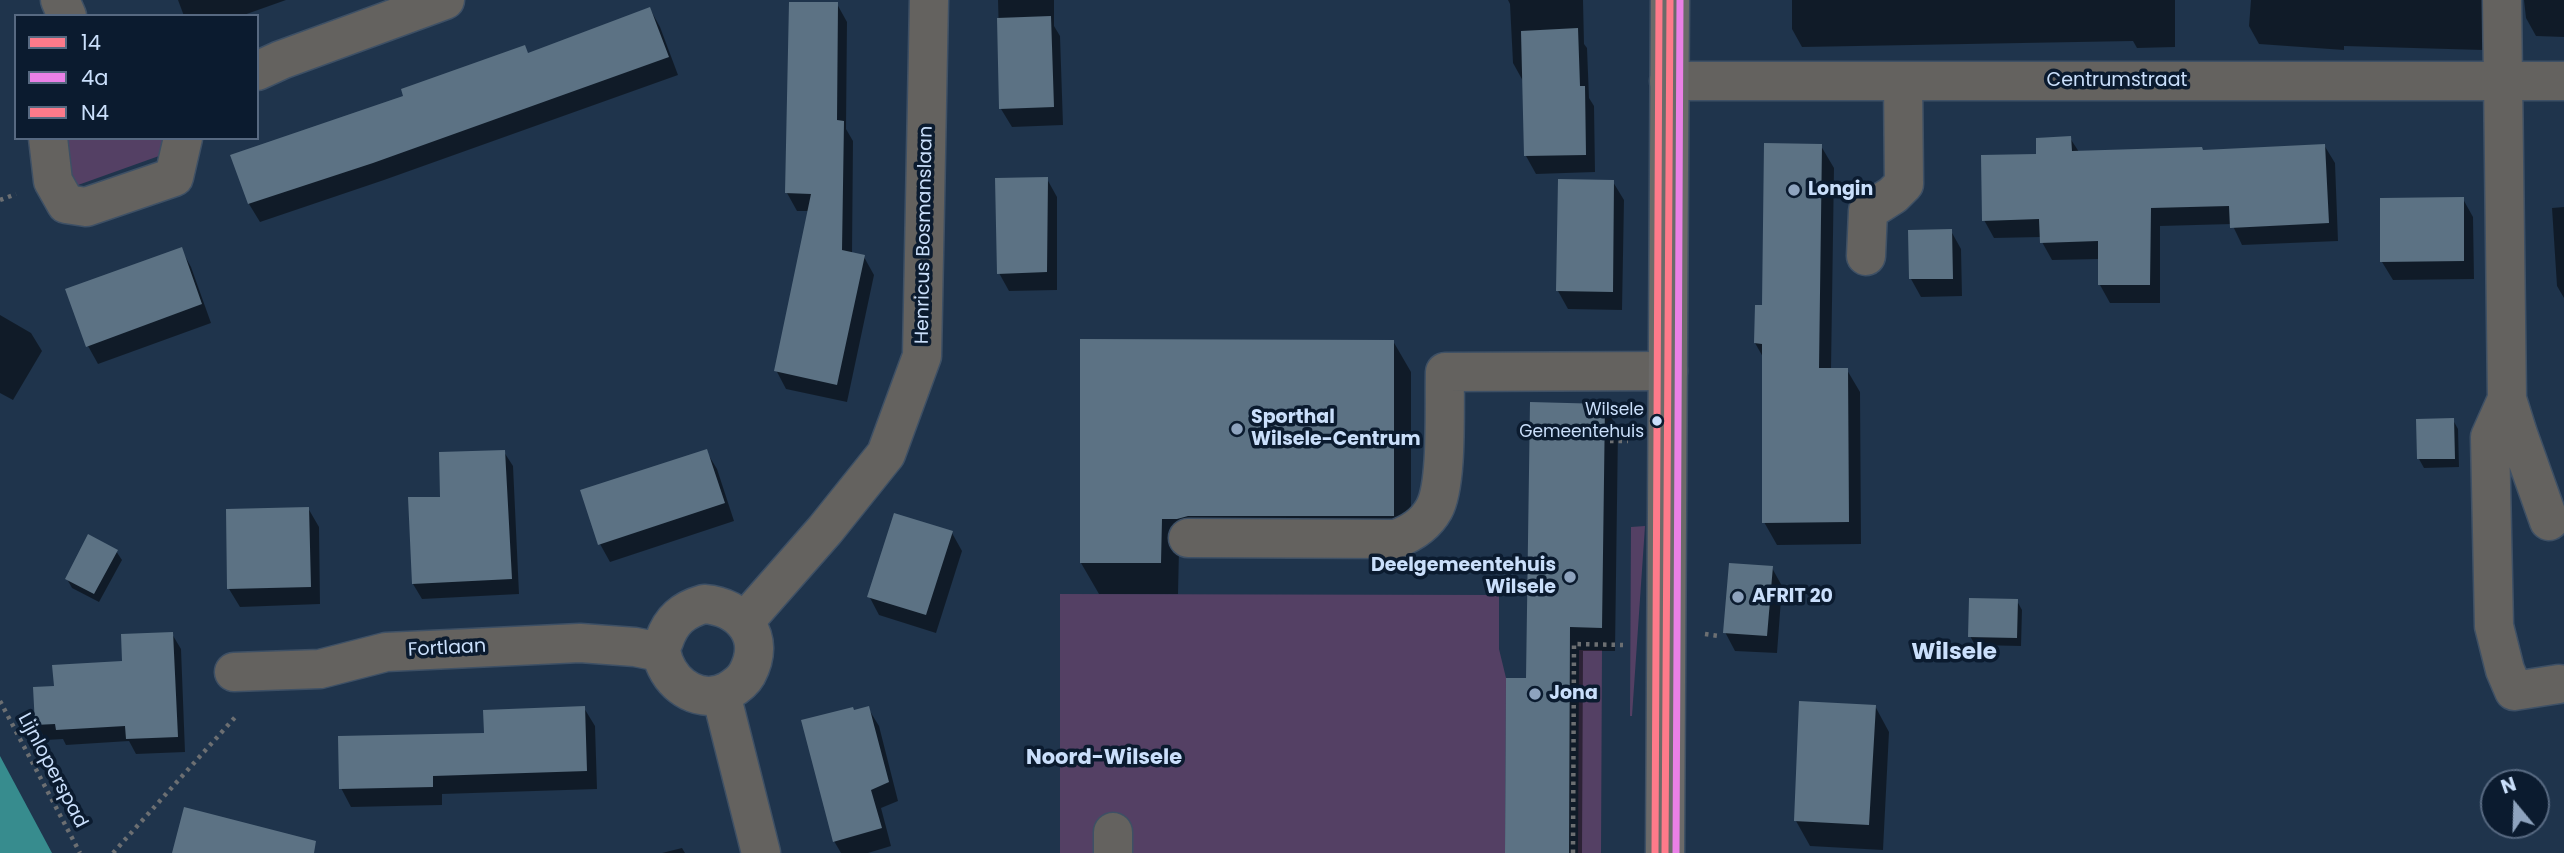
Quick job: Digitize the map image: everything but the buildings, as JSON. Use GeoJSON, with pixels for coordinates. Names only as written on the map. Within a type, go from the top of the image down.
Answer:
{"type":"FeatureCollection","features":[{"type":"Feature","properties":{"kind":"main road"},"geometry":{"type":"LineString","coordinates":[[1665,853],[1670,0]]}},
{"type":"Feature","properties":{"kind":"street"},"geometry":{"type":"LineString","coordinates":[[259,70],[445,0]]}},
{"type":"Feature","properties":{"kind":"street","name":"Henricus Bosmanslaan"},"geometry":{"type":"LineString","coordinates":[[745,621],[825,530],[886,454],[922,356],[929,0]]}},
{"type":"Feature","properties":{"kind":"street"},"geometry":{"type":"LineString","coordinates":[[2502,0],[2507,399],[2549,521]]}},
{"type":"Feature","properties":{"kind":"street","name":"Centrumstraat"},"geometry":{"type":"LineString","coordinates":[[1669,81],[2564,80]]}},
{"type":"Feature","properties":{"kind":"street"},"geometry":{"type":"LineString","coordinates":[[1866,256],[1868,211],[1893,195],[1904,184],[1903,81]]}},
{"type":"Feature","properties":{"kind":"street"},"geometry":{"type":"LineString","coordinates":[[48,140],[53,181],[66,204],[86,207],[174,177],[183,140]]}},
{"type":"Feature","properties":{"kind":"street"},"geometry":{"type":"LineString","coordinates":[[1188,538],[1396,539],[1415,531],[1434,510],[1442,487],[1445,372],[1668,371]]}},
{"type":"Feature","properties":{"kind":"street"},"geometry":{"type":"LineString","coordinates":[[2507,399],[2490,437],[2494,626],[2505,670],[2514,691],[2558,684]]}},
{"type":"Feature","properties":{"kind":"street"},"geometry":{"type":"LineString","coordinates":[[704,604],[719,605],[733,611],[745,621],[752,634],[755,649],[746,678],[734,688],[721,694],[706,696],[691,693],[668,673],[660,652],[668,629],[677,617],[689,608],[704,604]]}},
{"type":"Feature","properties":{"kind":"street","name":"Fortlaan"},"geometry":{"type":"LineString","coordinates":[[249,672],[320,669],[386,652],[427,650],[580,643],[660,652]]}},
{"type":"Feature","properties":{"kind":"street"},"geometry":{"type":"LineString","coordinates":[[721,694],[761,853]]}},
{"type":"Feature","properties":{"kind":"path"},"geometry":{"type":"LineString","coordinates":[[1573,853],[1574,643],[1623,645]]}},
{"type":"Feature","properties":{"kind":"path"},"geometry":{"type":"LineString","coordinates":[[113,853],[246,706],[249,672]]}},
{"type":"Feature","properties":{"kind":"path","name":"Lijnloperspad"},"geometry":{"type":"LineString","coordinates":[[0,701],[80,853]]}},
{"type":"Feature","properties":{"kind":"shaded area"},"geometry":{"type":"Polygon","coordinates":[[[64,140],[163,140],[159,156],[78,185],[71,181],[64,140]]]}},
{"type":"Feature","properties":{"kind":"shaded area"},"geometry":{"type":"Polygon","coordinates":[[[1645,526],[1632,716],[1630,716],[1631,527],[1645,526]]]}},
{"type":"Feature","properties":{"kind":"shaded area"},"geometry":{"type":"Polygon","coordinates":[[[1060,594],[1499,595],[1499,649],[1506,678],[1505,853],[1060,853],[1060,594]]]}},
{"type":"Feature","properties":{"kind":"shaded area"},"geometry":{"type":"Polygon","coordinates":[[[1579,650],[1602,650],[1601,853],[1578,853],[1579,650]]]}},
{"type":"Feature","properties":{"kind":"shaded area"},"geometry":{"type":"Polygon","coordinates":[[[0,756],[52,853],[0,853],[0,756]]]}},
{"type":"Feature","properties":{"kind":"transit line","name":"N4"},"geometry":{"type":"LineString","coordinates":[[1655,853],[1659,0]]}},
{"type":"Feature","properties":{"kind":"transit line","name":"14"},"geometry":{"type":"LineString","coordinates":[[1665,853],[1670,0]]}},
{"type":"Feature","properties":{"kind":"transit line","name":"4a"},"geometry":{"type":"LineString","coordinates":[[1676,853],[1680,0]]}},
{"type":"Feature","properties":{"kind":"place","name":"Longin"},"geometry":{"type":"Point","coordinates":[1794,190]}},
{"type":"Feature","properties":{"kind":"place","name":"Wilsele Gemeentehuis"},"geometry":{"type":"Point","coordinates":[1657,421]}},
{"type":"Feature","properties":{"kind":"place","name":"Sporthal Wilsele-Centrum"},"geometry":{"type":"Point","coordinates":[1237,429]}},
{"type":"Feature","properties":{"kind":"place","name":"Deelgemeentehuis Wilsele"},"geometry":{"type":"Point","coordinates":[1570,577]}},
{"type":"Feature","properties":{"kind":"place","name":"AFRIT 20"},"geometry":{"type":"Point","coordinates":[1738,597]}},
{"type":"Feature","properties":{"kind":"place","name":"Jona"},"geometry":{"type":"Point","coordinates":[1535,694]}},
{"type":"Feature","properties":{"kind":"district","name":"Wilsele"},"geometry":{"type":"Point","coordinates":[1954,653]}},
{"type":"Feature","properties":{"kind":"district","name":"Noord-Wilsele"},"geometry":{"type":"Point","coordinates":[1104,759]}}]}
